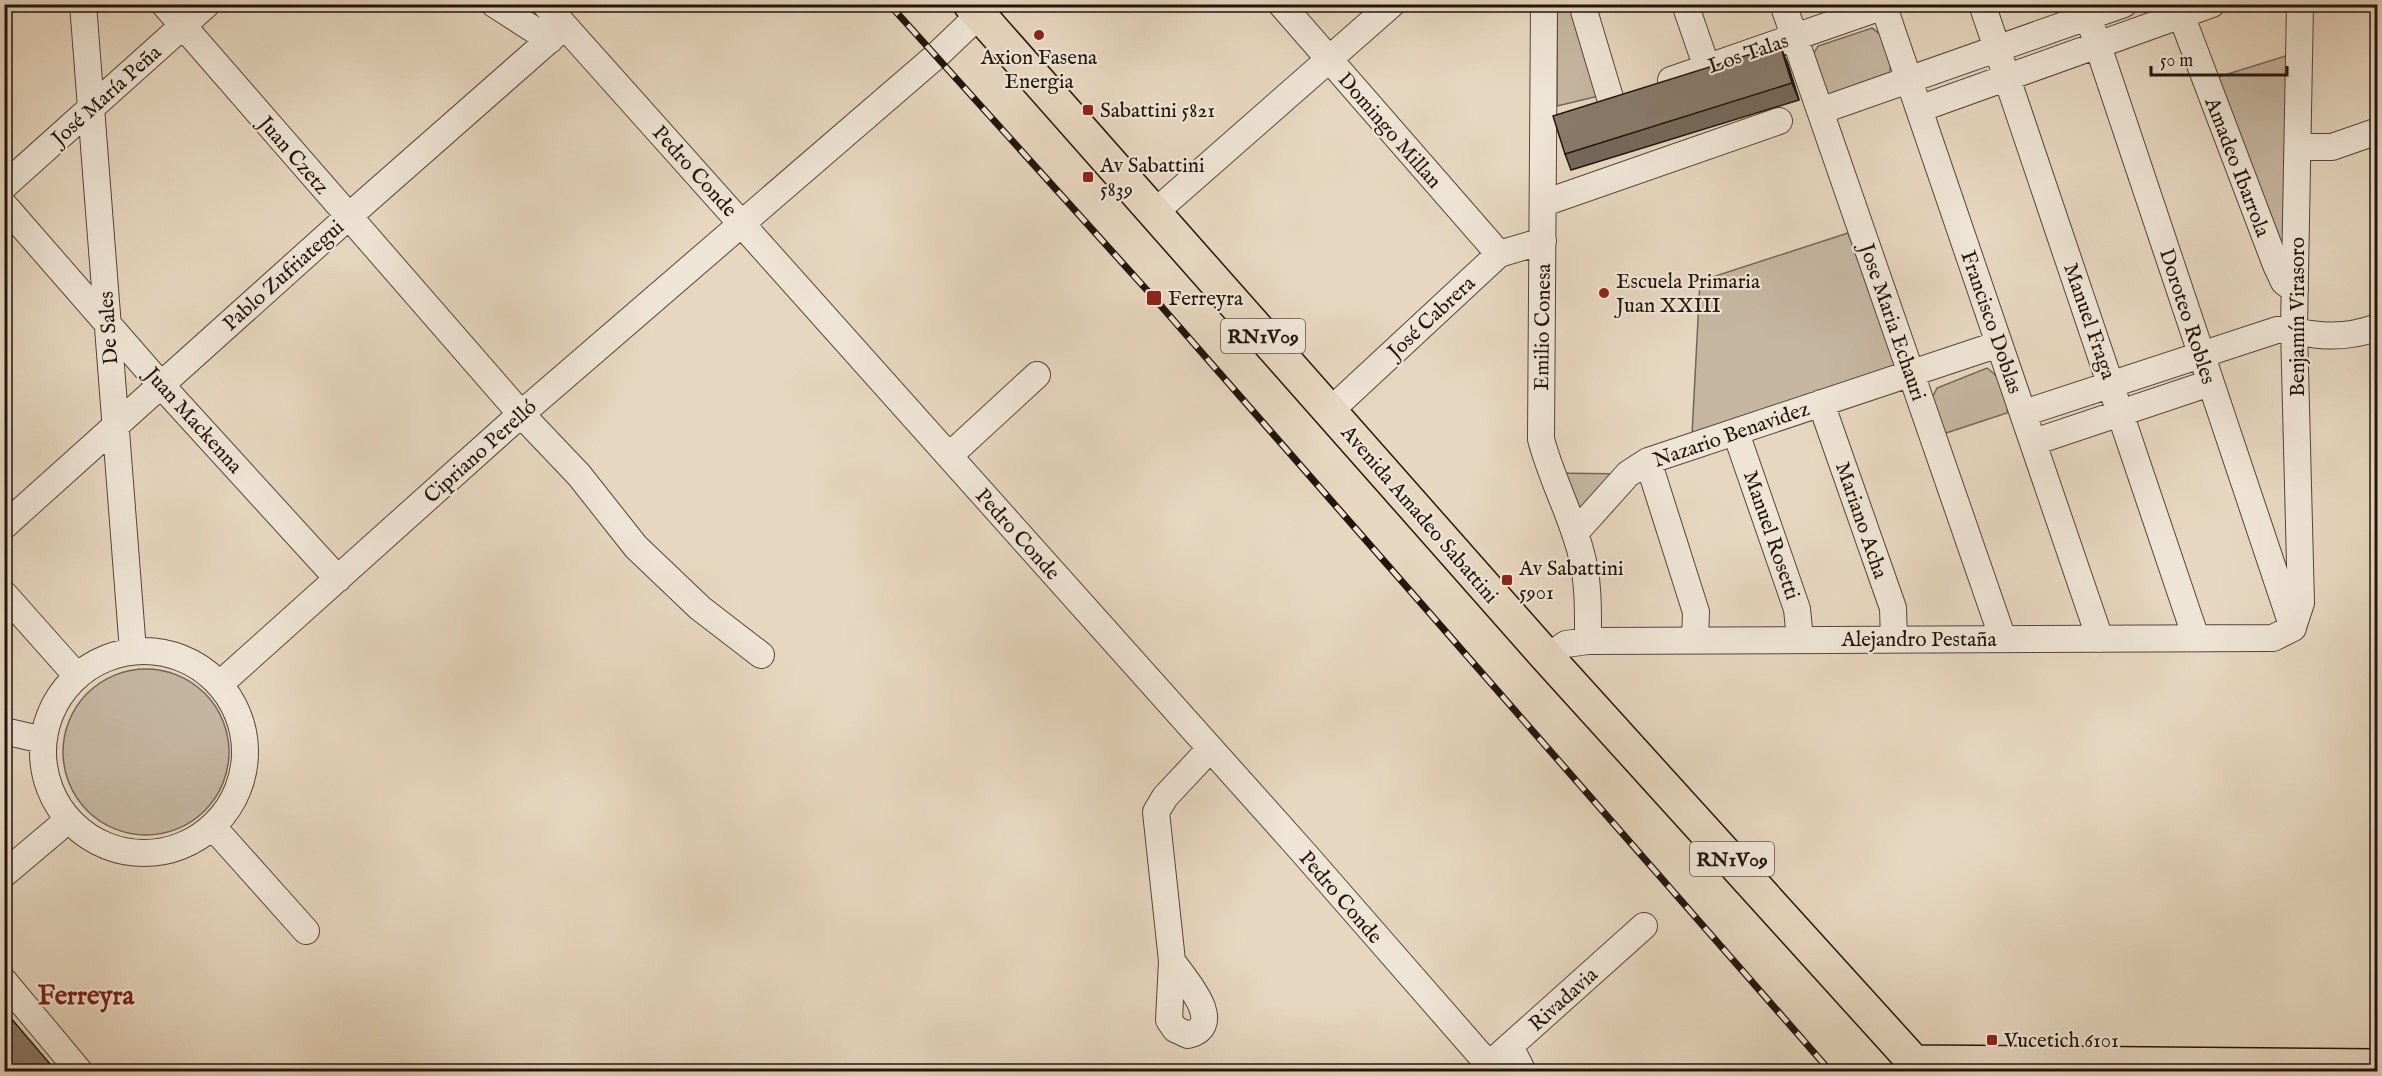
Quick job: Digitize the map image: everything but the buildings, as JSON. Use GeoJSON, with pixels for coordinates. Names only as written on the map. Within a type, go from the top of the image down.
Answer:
{"type":"FeatureCollection","features":[{"type":"Feature","properties":{"kind":"main road","name":"Avenida Amadeo Sabattini"},"geometry":{"type":"LineString","coordinates":[[980,8],[1154,213],[1547,657],[1919,1067]]}},
{"type":"Feature","properties":{"kind":"main road"},"geometry":{"type":"LineString","coordinates":[[1919,1067],[2378,1066]]}},
{"type":"Feature","properties":{"kind":"street","name":"De Sales"},"geometry":{"type":"LineString","coordinates":[[84,4],[133,651]]}},
{"type":"Feature","properties":{"kind":"street","name":"Juan Czetz"},"geometry":{"type":"LineString","coordinates":[[164,4],[521,414],[579,476],[636,547],[700,608],[761,655]]}},
{"type":"Feature","properties":{"kind":"street","name":"José María Peña"},"geometry":{"type":"LineString","coordinates":[[4,186],[207,4]]}},
{"type":"Feature","properties":{"kind":"street"},"geometry":{"type":"LineString","coordinates":[[494,4],[557,33]]}},
{"type":"Feature","properties":{"kind":"street","name":"Pedro Conde"},"geometry":{"type":"LineString","coordinates":[[545,4],[557,33],[742,222],[1209,750],[1303,852],[1485,1068]]}},
{"type":"Feature","properties":{"kind":"street","name":"Domingo Millan"},"geometry":{"type":"LineString","coordinates":[[1281,4],[1499,254]]}},
{"type":"Feature","properties":{"kind":"street"},"geometry":{"type":"LineString","coordinates":[[1154,213],[1392,4]]}},
{"type":"Feature","properties":{"kind":"street","name":"Emilio Conesa"},"geometry":{"type":"LineString","coordinates":[[1544,4],[1598,105],[1544,203],[1543,242],[1541,439],[1548,466],[1575,533],[1588,587],[1588,641]]}},
{"type":"Feature","properties":{"kind":"street"},"geometry":{"type":"LineString","coordinates":[[1582,4],[1598,105]]}},
{"type":"Feature","properties":{"kind":"street"},"geometry":{"type":"LineString","coordinates":[[1685,4],[1707,68]]}},
{"type":"Feature","properties":{"kind":"street","name":"Jose Maria Echauri"},"geometry":{"type":"LineString","coordinates":[[1783,4],[2003,639]]}},
{"type":"Feature","properties":{"kind":"street","name":"Manuel Fraga"},"geometry":{"type":"LineString","coordinates":[[1982,4],[2196,638]]}},
{"type":"Feature","properties":{"kind":"street"},"geometry":{"type":"LineString","coordinates":[[1820,111],[1998,49],[2086,11],[2124,4]]}},
{"type":"Feature","properties":{"kind":"street"},"geometry":{"type":"LineString","coordinates":[[1919,109],[2097,45],[2179,10],[2211,4]]}},
{"type":"Feature","properties":{"kind":"street","name":"Benjamín Virasoro"},"geometry":{"type":"LineString","coordinates":[[2293,628],[2301,603],[2294,329],[2300,4]]}},
{"type":"Feature","properties":{"kind":"street","name":"Los Talas"},"geometry":{"type":"LineString","coordinates":[[1598,105],[1883,5]]}},
{"type":"Feature","properties":{"kind":"street","name":"Francisco Doblas"},"geometry":{"type":"LineString","coordinates":[[1883,5],[2100,639]]}},
{"type":"Feature","properties":{"kind":"street","name":"Cipriano Perelló"},"geometry":{"type":"LineString","coordinates":[[220,684],[521,414],[936,56],[980,8]]}},
{"type":"Feature","properties":{"kind":"street","name":"Amadeo Ibarrola"},"geometry":{"type":"LineString","coordinates":[[2179,10],[2276,265],[2284,282],[2295,290]]}},
{"type":"Feature","properties":{"kind":"street","name":"Doroteo Robles"},"geometry":{"type":"LineString","coordinates":[[2086,11],[2293,628]]}},
{"type":"Feature","properties":{"kind":"street","name":"Pablo Zufriategui"},"geometry":{"type":"LineString","coordinates":[[4,526],[557,33]]}},
{"type":"Feature","properties":{"kind":"street"},"geometry":{"type":"LineString","coordinates":[[1544,203],[1779,121]]}},
{"type":"Feature","properties":{"kind":"street"},"geometry":{"type":"LineString","coordinates":[[2298,147],[2331,147],[2378,131]]}},
{"type":"Feature","properties":{"kind":"street","name":"Juan Mackenna"},"geometry":{"type":"LineString","coordinates":[[4,206],[161,385],[338,579]]}},
{"type":"Feature","properties":{"kind":"street","name":"José Cabrera"},"geometry":{"type":"LineString","coordinates":[[1330,411],[1499,254],[1543,242]]}},
{"type":"Feature","properties":{"kind":"street"},"geometry":{"type":"LineString","coordinates":[[2024,413],[2277,330],[2294,329],[2334,335],[2358,334],[2378,327]]}},
{"type":"Feature","properties":{"kind":"street","name":"Nazario Benavidez"},"geometry":{"type":"LineString","coordinates":[[1575,533],[1628,474],[1648,461],[1999,344]]}},
{"type":"Feature","properties":{"kind":"street"},"geometry":{"type":"LineString","coordinates":[[949,456],[1037,375]]}},
{"type":"Feature","properties":{"kind":"street"},"geometry":{"type":"LineString","coordinates":[[2034,442],[2210,383]]}},
{"type":"Feature","properties":{"kind":"street","name":"Mariano Acha"},"geometry":{"type":"LineString","coordinates":[[1821,403],[1893,608],[1894,639]]}},
{"type":"Feature","properties":{"kind":"street","name":"Manuel Rosetti"},"geometry":{"type":"LineString","coordinates":[[1736,433],[1797,609],[1800,639]]}},
{"type":"Feature","properties":{"kind":"street"},"geometry":{"type":"LineString","coordinates":[[1648,461],[1696,612],[1695,640]]}},
{"type":"Feature","properties":{"kind":"street"},"geometry":{"type":"LineString","coordinates":[[4,594],[77,676]]}},
{"type":"Feature","properties":{"kind":"street","name":"Alejandro Pestaña"},"geometry":{"type":"LineString","coordinates":[[1547,657],[1566,644],[1588,641],[2273,638],[2293,628]]}},
{"type":"Feature","properties":{"kind":"street"},"geometry":{"type":"LineString","coordinates":[[133,651],[152,651],[180,658],[206,671],[220,684],[234,704],[243,727],[246,751],[244,776],[235,799],[213,826],[203,835],[181,847],[157,853],[132,853],[108,847],[87,836],[68,820],[56,802],[47,782],[43,761],[43,740],[56,701],[77,676],[109,657],[133,651]]}},
{"type":"Feature","properties":{"kind":"street"},"geometry":{"type":"LineString","coordinates":[[4,731],[43,740]]}},
{"type":"Feature","properties":{"kind":"street"},"geometry":{"type":"LineString","coordinates":[[1172,962],[1166,882],[1156,812],[1165,797],[1209,750]]}},
{"type":"Feature","properties":{"kind":"street"},"geometry":{"type":"LineString","coordinates":[[4,874],[68,820]]}},
{"type":"Feature","properties":{"kind":"street"},"geometry":{"type":"LineString","coordinates":[[213,826],[306,931]]}},
{"type":"Feature","properties":{"kind":"street","name":"Rivadavia"},"geometry":{"type":"LineString","coordinates":[[1485,1068],[1644,926]]}},
{"type":"Feature","properties":{"kind":"street"},"geometry":{"type":"LineString","coordinates":[[4,981],[80,1071]]}},
{"type":"Feature","properties":{"kind":"street"},"geometry":{"type":"LineString","coordinates":[[1510,1046],[1523,1071]]}},
{"type":"Feature","properties":{"kind":"shaded area"},"geometry":{"type":"Polygon","coordinates":[[[1557,5],[1572,5],[1599,96],[1557,106],[1557,5]]]}},
{"type":"Feature","properties":{"kind":"shaded area"},"geometry":{"type":"Polygon","coordinates":[[[1872,28],[1884,38],[1890,50],[1891,64],[1888,79],[1826,96],[1812,56],[1818,46],[1872,28]]]}},
{"type":"Feature","properties":{"kind":"shaded area"},"geometry":{"type":"Polygon","coordinates":[[[2289,55],[2283,250],[2215,78],[2289,55]]]}},
{"type":"Feature","properties":{"kind":"shaded area"},"geometry":{"type":"Polygon","coordinates":[[[1848,233],[1897,366],[1692,435],[1700,281],[1848,233]]]}},
{"type":"Feature","properties":{"kind":"shaded area"},"geometry":{"type":"Polygon","coordinates":[[[1987,368],[2004,388],[2008,400],[2007,413],[1943,434],[1931,400],[1937,388],[1987,368]]]}},
{"type":"Feature","properties":{"kind":"shaded area"},"geometry":{"type":"Polygon","coordinates":[[[1551,473],[1628,474],[1575,533],[1551,473]]]}},
{"type":"Feature","properties":{"kind":"shaded area"},"geometry":{"type":"Polygon","coordinates":[[[146,669],[162,670],[178,675],[205,693],[223,720],[228,736],[228,768],[223,784],[205,811],[178,829],[162,834],[146,835],[130,834],[114,829],[87,811],[69,784],[64,768],[63,752],[64,736],[69,720],[87,693],[114,675],[130,670],[146,669]]]}},
{"type":"Feature","properties":{"kind":"railway"},"geometry":{"type":"LineString","coordinates":[[889,4],[1154,298],[1831,1072]]}},
{"type":"Feature","properties":{"kind":"place","name":"Axion Fasena Energia"},"geometry":{"type":"Point","coordinates":[1039,35]}},
{"type":"Feature","properties":{"kind":"place","name":"Sabattini 5821"},"geometry":{"type":"Point","coordinates":[1088,110]}},
{"type":"Feature","properties":{"kind":"place","name":"Av Sabattini 5839"},"geometry":{"type":"Point","coordinates":[1088,177]}},
{"type":"Feature","properties":{"kind":"place","name":"Escuela Primaria Juan XXIII"},"geometry":{"type":"Point","coordinates":[1604,293]}},
{"type":"Feature","properties":{"kind":"place","name":"Ferreyra"},"geometry":{"type":"Point","coordinates":[1154,298]}},
{"type":"Feature","properties":{"kind":"place","name":"Av Sabattini 5901"},"geometry":{"type":"Point","coordinates":[1507,580]}},
{"type":"Feature","properties":{"kind":"place","name":"Vucetich 6101"},"geometry":{"type":"Point","coordinates":[1992,1040]}},
{"type":"Feature","properties":{"kind":"district","name":"Ferreyra"},"geometry":{"type":"Point","coordinates":[86,995]}}]}
